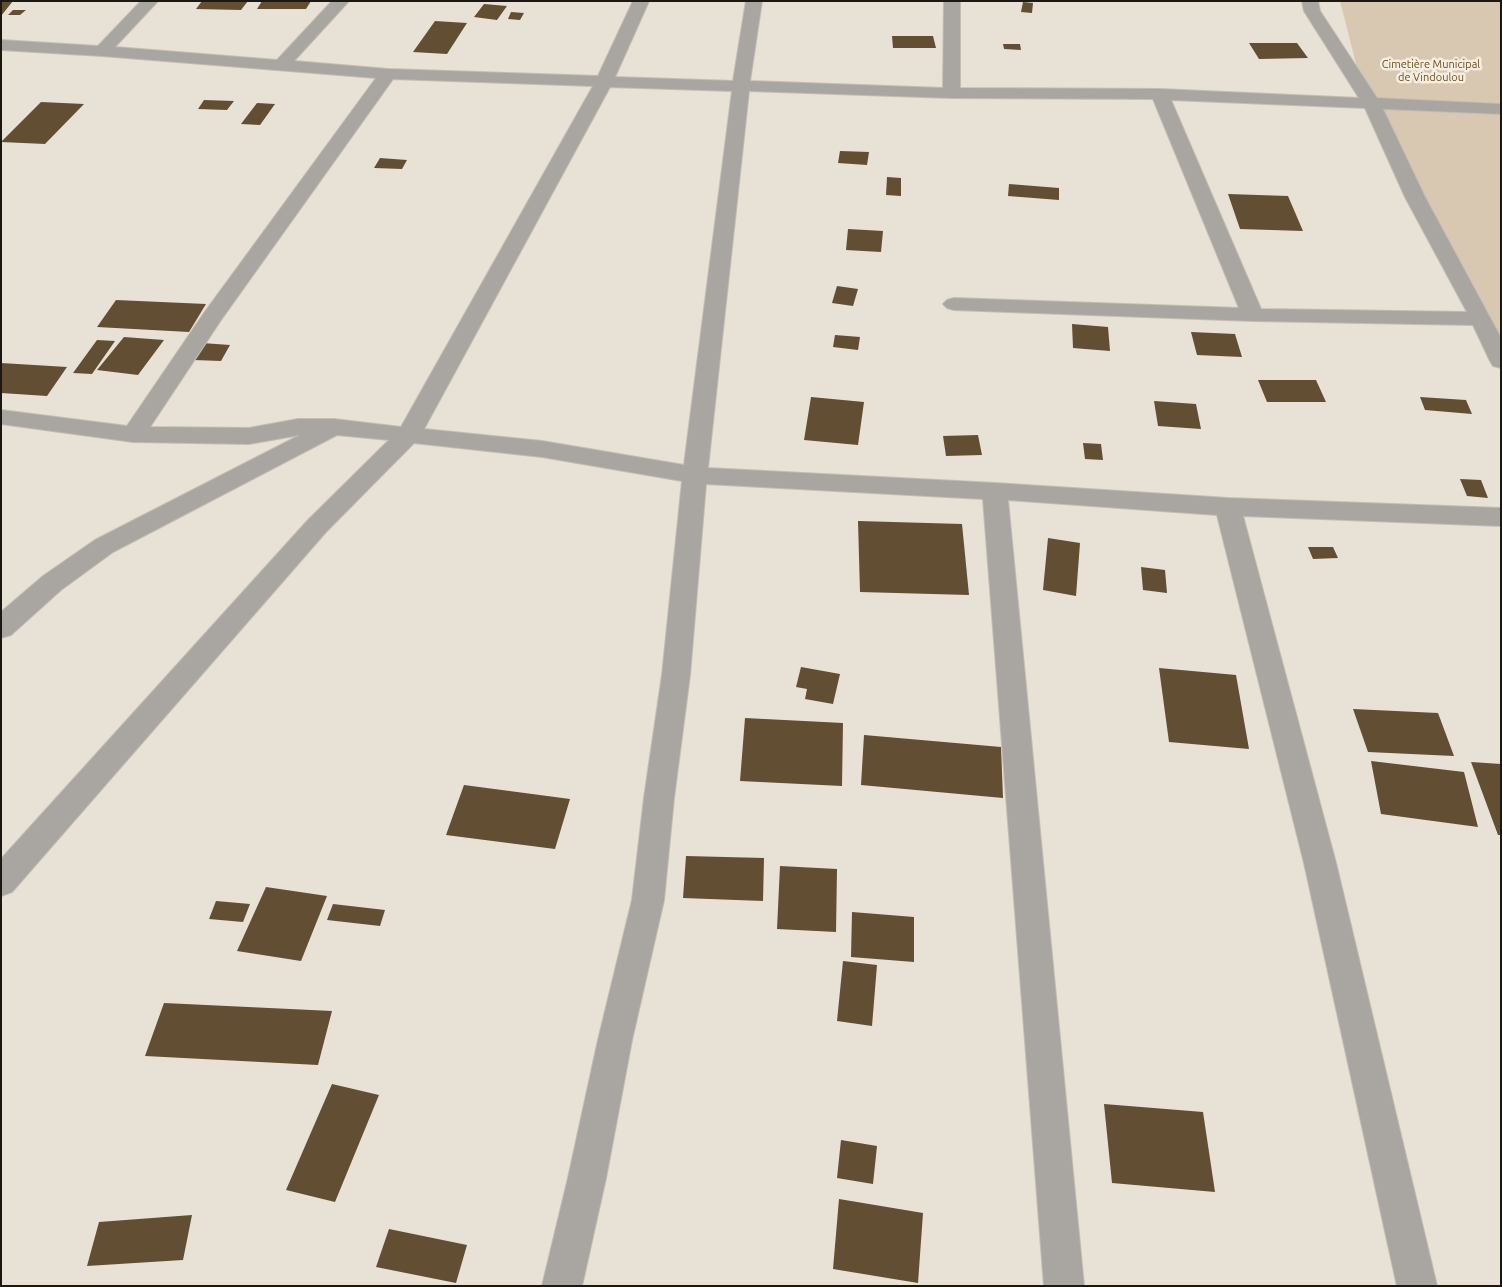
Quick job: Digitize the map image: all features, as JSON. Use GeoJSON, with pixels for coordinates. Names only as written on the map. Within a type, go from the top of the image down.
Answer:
{"type":"FeatureCollection","features":[{"type":"Feature","properties":{"kind":"street"},"geometry":{"type":"LineString","coordinates":[[102,51],[150,1]]}},
{"type":"Feature","properties":{"kind":"street"},"geometry":{"type":"LineString","coordinates":[[282,65],[341,1]]}},
{"type":"Feature","properties":{"kind":"street"},"geometry":{"type":"LineString","coordinates":[[1,882],[317,526],[409,434],[604,82],[641,1]]}},
{"type":"Feature","properties":{"kind":"street"},"geometry":{"type":"LineString","coordinates":[[562,1286],[587,1178],[615,1040],[648,900],[659,798],[676,675],[695,475],[741,84],[754,1]]}},
{"type":"Feature","properties":{"kind":"street"},"geometry":{"type":"LineString","coordinates":[[951,93],[952,1]]}},
{"type":"Feature","properties":{"kind":"street"},"geometry":{"type":"LineString","coordinates":[[1310,1],[1312,11],[1372,104],[1415,197],[1481,319],[1501,361]]}},
{"type":"Feature","properties":{"kind":"street"},"geometry":{"type":"LineString","coordinates":[[1,45],[102,51],[388,74],[604,82],[741,84],[951,93],[1160,94],[1501,109]]}},
{"type":"Feature","properties":{"kind":"street"},"geometry":{"type":"LineString","coordinates":[[133,434],[212,318],[388,74]]}},
{"type":"Feature","properties":{"kind":"street"},"geometry":{"type":"LineString","coordinates":[[1160,94],[1197,186],[1253,315]]}},
{"type":"Feature","properties":{"kind":"street"},"geometry":{"type":"LineString","coordinates":[[954,304],[1253,315],[1481,319]]}},
{"type":"Feature","properties":{"kind":"street"},"geometry":{"type":"LineString","coordinates":[[1,417],[133,434],[249,436],[298,427],[334,427],[542,449],[695,475],[995,491],[1228,507],[1501,517]]}},
{"type":"Feature","properties":{"kind":"street"},"geometry":{"type":"LineString","coordinates":[[1,628],[52,583],[104,546],[334,427]]}},
{"type":"Feature","properties":{"kind":"street"},"geometry":{"type":"LineString","coordinates":[[995,491],[1064,1286]]}},
{"type":"Feature","properties":{"kind":"street"},"geometry":{"type":"LineString","coordinates":[[1228,507],[1320,864],[1417,1286]]}},
{"type":"Feature","properties":{"kind":"green space","name":"Cimetière Municipal de Vindoulou"},"geometry":{"type":"Polygon","coordinates":[[[1340,1],[1501,1],[1501,368],[1363,91],[1340,1]]]}},
{"type":"Feature","properties":{"kind":"building"},"geometry":{"type":"Polygon","coordinates":[[[1,1],[13,1],[1,16],[1,1]]]}},
{"type":"Feature","properties":{"kind":"building"},"geometry":{"type":"Polygon","coordinates":[[[202,1],[248,1],[241,10],[196,9],[202,1]]]}},
{"type":"Feature","properties":{"kind":"building"},"geometry":{"type":"Polygon","coordinates":[[[262,1],[311,1],[306,9],[257,9],[262,1]]]}},
{"type":"Feature","properties":{"kind":"building"},"geometry":{"type":"Polygon","coordinates":[[[1023,2],[1033,3],[1032,13],[1021,12],[1023,2]]]}},
{"type":"Feature","properties":{"kind":"building"},"geometry":{"type":"Polygon","coordinates":[[[484,4],[507,6],[497,20],[474,17],[484,4]]]}},
{"type":"Feature","properties":{"kind":"building"},"geometry":{"type":"Polygon","coordinates":[[[13,10],[26,10],[20,15],[8,15],[13,10]]]}},
{"type":"Feature","properties":{"kind":"building"},"geometry":{"type":"Polygon","coordinates":[[[511,12],[524,13],[520,20],[508,19],[511,12]]]}},
{"type":"Feature","properties":{"kind":"building"},"geometry":{"type":"Polygon","coordinates":[[[435,21],[467,23],[447,54],[413,52],[435,21]]]}},
{"type":"Feature","properties":{"kind":"building"},"geometry":{"type":"Polygon","coordinates":[[[892,36],[933,36],[936,48],[893,48],[892,36]]]}},
{"type":"Feature","properties":{"kind":"building"},"geometry":{"type":"Polygon","coordinates":[[[1249,43],[1297,43],[1308,58],[1259,59],[1249,43]]]}},
{"type":"Feature","properties":{"kind":"building"},"geometry":{"type":"Polygon","coordinates":[[[1003,44],[1020,44],[1021,50],[1004,49],[1003,44]]]}},
{"type":"Feature","properties":{"kind":"building"},"geometry":{"type":"Polygon","coordinates":[[[204,100],[234,101],[227,110],[198,109],[204,100]]]}},
{"type":"Feature","properties":{"kind":"building"},"geometry":{"type":"Polygon","coordinates":[[[41,102],[84,104],[45,144],[1,142],[41,102]]]}},
{"type":"Feature","properties":{"kind":"building"},"geometry":{"type":"Polygon","coordinates":[[[257,103],[275,104],[260,125],[241,124],[257,103]]]}},
{"type":"Feature","properties":{"kind":"building"},"geometry":{"type":"Polygon","coordinates":[[[840,151],[869,152],[867,165],[838,163],[840,151]]]}},
{"type":"Feature","properties":{"kind":"building"},"geometry":{"type":"Polygon","coordinates":[[[380,158],[407,160],[402,169],[374,168],[380,158]]]}},
{"type":"Feature","properties":{"kind":"building"},"geometry":{"type":"Polygon","coordinates":[[[887,177],[901,178],[901,196],[886,195],[887,177]]]}},
{"type":"Feature","properties":{"kind":"building"},"geometry":{"type":"Polygon","coordinates":[[[1009,184],[1059,188],[1059,200],[1008,196],[1009,184]]]}},
{"type":"Feature","properties":{"kind":"building"},"geometry":{"type":"Polygon","coordinates":[[[1228,194],[1288,196],[1303,231],[1240,229],[1228,194]]]}},
{"type":"Feature","properties":{"kind":"building"},"geometry":{"type":"Polygon","coordinates":[[[848,229],[883,231],[881,252],[846,250],[848,229]]]}},
{"type":"Feature","properties":{"kind":"building"},"geometry":{"type":"Polygon","coordinates":[[[837,286],[858,289],[853,306],[832,303],[837,286]]]}},
{"type":"Feature","properties":{"kind":"building"},"geometry":{"type":"Polygon","coordinates":[[[116,300],[206,304],[189,332],[97,327],[116,300]]]}},
{"type":"Feature","properties":{"kind":"building"},"geometry":{"type":"Polygon","coordinates":[[[1072,324],[1108,327],[1110,351],[1073,348],[1072,324]]]}},
{"type":"Feature","properties":{"kind":"building"},"geometry":{"type":"Polygon","coordinates":[[[1191,332],[1235,334],[1242,357],[1197,355],[1191,332]]]}},
{"type":"Feature","properties":{"kind":"building"},"geometry":{"type":"Polygon","coordinates":[[[835,335],[860,337],[858,350],[833,347],[835,335]]]}},
{"type":"Feature","properties":{"kind":"building"},"geometry":{"type":"Polygon","coordinates":[[[124,337],[164,340],[138,375],[97,370],[124,337]]]}},
{"type":"Feature","properties":{"kind":"building"},"geometry":{"type":"Polygon","coordinates":[[[97,340],[115,341],[92,374],[73,373],[97,340]]]}},
{"type":"Feature","properties":{"kind":"building"},"geometry":{"type":"Polygon","coordinates":[[[202,343],[230,345],[221,361],[193,360],[202,343]]]}},
{"type":"Feature","properties":{"kind":"building"},"geometry":{"type":"Polygon","coordinates":[[[1,363],[67,367],[47,396],[1,393],[1,363]]]}},
{"type":"Feature","properties":{"kind":"building"},"geometry":{"type":"Polygon","coordinates":[[[1258,380],[1316,380],[1326,402],[1267,402],[1258,380]]]}},
{"type":"Feature","properties":{"kind":"building"},"geometry":{"type":"Polygon","coordinates":[[[811,397],[864,402],[858,445],[804,440],[811,397]]]}},
{"type":"Feature","properties":{"kind":"building"},"geometry":{"type":"Polygon","coordinates":[[[1420,397],[1466,400],[1472,414],[1425,410],[1420,397]]]}},
{"type":"Feature","properties":{"kind":"building"},"geometry":{"type":"Polygon","coordinates":[[[1154,401],[1196,404],[1201,429],[1158,426],[1154,401]]]}},
{"type":"Feature","properties":{"kind":"building"},"geometry":{"type":"Polygon","coordinates":[[[978,435],[982,455],[946,456],[943,436],[978,435]]]}},
{"type":"Feature","properties":{"kind":"building"},"geometry":{"type":"Polygon","coordinates":[[[1083,443],[1101,444],[1103,460],[1085,459],[1083,443]]]}},
{"type":"Feature","properties":{"kind":"building"},"geometry":{"type":"Polygon","coordinates":[[[1460,479],[1481,480],[1488,498],[1467,496],[1460,479]]]}},
{"type":"Feature","properties":{"kind":"building"},"geometry":{"type":"Polygon","coordinates":[[[858,521],[962,524],[969,595],[860,592],[858,521]]]}},
{"type":"Feature","properties":{"kind":"building"},"geometry":{"type":"Polygon","coordinates":[[[1048,538],[1080,543],[1076,596],[1043,590],[1048,538]]]}},
{"type":"Feature","properties":{"kind":"building"},"geometry":{"type":"Polygon","coordinates":[[[1308,547],[1333,547],[1338,558],[1313,559],[1308,547]]]}},
{"type":"Feature","properties":{"kind":"building"},"geometry":{"type":"Polygon","coordinates":[[[1141,567],[1165,570],[1167,593],[1143,590],[1141,567]]]}},
{"type":"Feature","properties":{"kind":"building"},"geometry":{"type":"Polygon","coordinates":[[[801,667],[840,674],[833,704],[805,699],[807,689],[796,687],[801,667]]]}},
{"type":"Feature","properties":{"kind":"building"},"geometry":{"type":"Polygon","coordinates":[[[1159,668],[1236,675],[1249,749],[1169,742],[1159,668]]]}},
{"type":"Feature","properties":{"kind":"building"},"geometry":{"type":"Polygon","coordinates":[[[1353,709],[1438,713],[1454,756],[1368,752],[1353,709]]]}},
{"type":"Feature","properties":{"kind":"building"},"geometry":{"type":"Polygon","coordinates":[[[745,718],[843,723],[842,786],[740,781],[745,718]]]}},
{"type":"Feature","properties":{"kind":"building"},"geometry":{"type":"Polygon","coordinates":[[[864,735],[1001,747],[1003,798],[861,785],[864,735]]]}},
{"type":"Feature","properties":{"kind":"building"},"geometry":{"type":"Polygon","coordinates":[[[1371,761],[1464,772],[1478,827],[1381,814],[1371,761]]]}},
{"type":"Feature","properties":{"kind":"building"},"geometry":{"type":"Polygon","coordinates":[[[1471,762],[1501,764],[1501,835],[1498,835],[1471,762]]]}},
{"type":"Feature","properties":{"kind":"building"},"geometry":{"type":"Polygon","coordinates":[[[464,785],[570,799],[555,849],[446,835],[464,785]]]}},
{"type":"Feature","properties":{"kind":"building"},"geometry":{"type":"Polygon","coordinates":[[[686,856],[764,858],[763,901],[683,898],[686,856]]]}},
{"type":"Feature","properties":{"kind":"building"},"geometry":{"type":"Polygon","coordinates":[[[780,866],[837,869],[836,932],[777,929],[780,866]]]}},
{"type":"Feature","properties":{"kind":"building"},"geometry":{"type":"Polygon","coordinates":[[[266,887],[327,896],[301,961],[237,951],[266,887]]]}},
{"type":"Feature","properties":{"kind":"building"},"geometry":{"type":"Polygon","coordinates":[[[216,901],[250,904],[243,922],[209,919],[216,901]]]}},
{"type":"Feature","properties":{"kind":"building"},"geometry":{"type":"Polygon","coordinates":[[[333,904],[385,910],[380,926],[327,920],[333,904]]]}},
{"type":"Feature","properties":{"kind":"building"},"geometry":{"type":"Polygon","coordinates":[[[852,912],[914,917],[914,962],[851,957],[852,912]]]}},
{"type":"Feature","properties":{"kind":"building"},"geometry":{"type":"Polygon","coordinates":[[[843,961],[877,965],[872,1026],[837,1021],[843,961]]]}},
{"type":"Feature","properties":{"kind":"building"},"geometry":{"type":"Polygon","coordinates":[[[164,1003],[332,1011],[318,1065],[145,1056],[164,1003]]]}},
{"type":"Feature","properties":{"kind":"building"},"geometry":{"type":"Polygon","coordinates":[[[332,1084],[379,1095],[335,1202],[286,1190],[332,1084]]]}},
{"type":"Feature","properties":{"kind":"building"},"geometry":{"type":"Polygon","coordinates":[[[1104,1104],[1203,1112],[1215,1192],[1112,1183],[1104,1104]]]}},
{"type":"Feature","properties":{"kind":"building"},"geometry":{"type":"Polygon","coordinates":[[[841,1140],[877,1146],[873,1184],[837,1178],[841,1140]]]}},
{"type":"Feature","properties":{"kind":"building"},"geometry":{"type":"Polygon","coordinates":[[[839,1199],[923,1213],[918,1283],[833,1269],[839,1199]]]}},
{"type":"Feature","properties":{"kind":"building"},"geometry":{"type":"Polygon","coordinates":[[[192,1215],[183,1260],[87,1266],[99,1222],[192,1215]]]}},
{"type":"Feature","properties":{"kind":"building"},"geometry":{"type":"Polygon","coordinates":[[[389,1229],[467,1245],[456,1283],[376,1267],[389,1229]]]}}]}
